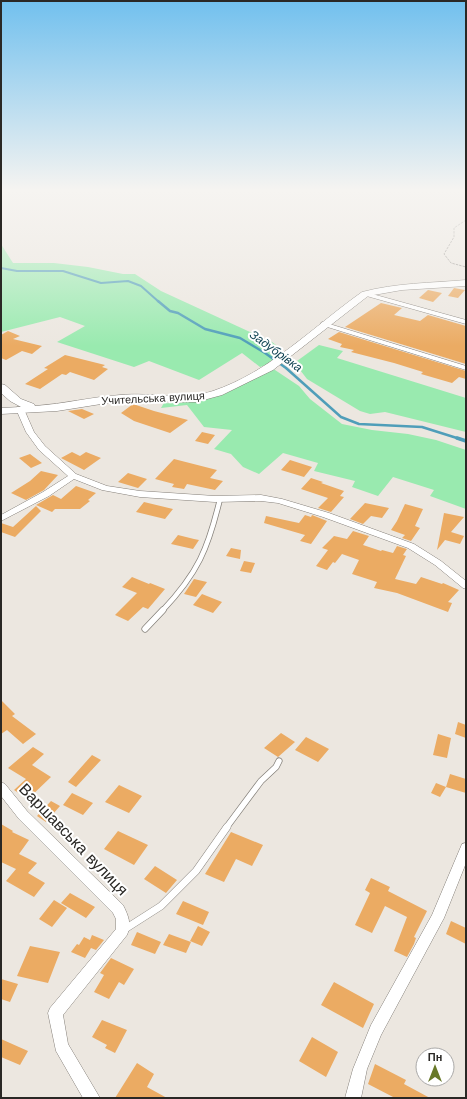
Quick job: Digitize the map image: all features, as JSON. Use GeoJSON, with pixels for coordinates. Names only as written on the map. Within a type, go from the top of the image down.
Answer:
{"type":"FeatureCollection","features":[{"type":"Feature","properties":{"kind":"main road","name":"Учительська вулиця"},"geometry":{"type":"LineString","coordinates":[[1,411],[57,408],[120,398],[202,398],[218,393],[269,368],[323,324],[365,294],[395,288],[466,283]]}},
{"type":"Feature","properties":{"kind":"main road"},"geometry":{"type":"LineString","coordinates":[[1,388],[13,399],[22,404],[38,408]]}},
{"type":"Feature","properties":{"kind":"main road"},"geometry":{"type":"LineString","coordinates":[[1,388],[1,397]]}},
{"type":"Feature","properties":{"kind":"street"},"geometry":{"type":"LineString","coordinates":[[365,294],[466,322]]}},
{"type":"Feature","properties":{"kind":"street"},"geometry":{"type":"LineString","coordinates":[[323,324],[466,368]]}},
{"type":"Feature","properties":{"kind":"street"},"geometry":{"type":"LineString","coordinates":[[20,409],[30,432],[42,448],[73,476],[105,488],[123,492],[220,499],[270,499],[326,515],[411,546],[438,562],[466,586]]}},
{"type":"Feature","properties":{"kind":"street"},"geometry":{"type":"LineString","coordinates":[[1,518],[46,494],[73,476]]}},
{"type":"Feature","properties":{"kind":"street","name":"Варшавська вулиця"},"geometry":{"type":"LineString","coordinates":[[1,787],[24,815],[118,909],[123,919],[122,931]]}},
{"type":"Feature","properties":{"kind":"street"},"geometry":{"type":"LineString","coordinates":[[353,1098],[360,1069],[376,1030],[437,918],[466,848]]}},
{"type":"Feature","properties":{"kind":"street"},"geometry":{"type":"LineString","coordinates":[[92,1098],[61,1046],[55,1013],[122,931]]}},
{"type":"Feature","properties":{"kind":"lane"},"geometry":{"type":"LineString","coordinates":[[144,629],[173,601],[200,561],[211,536],[220,499]]}},
{"type":"Feature","properties":{"kind":"lane"},"geometry":{"type":"LineString","coordinates":[[122,931],[161,906],[196,871],[237,812],[261,781],[276,767],[280,760]]}},
{"type":"Feature","properties":{"kind":"path"},"geometry":{"type":"LineString","coordinates":[[450,243],[444,254],[451,263],[466,267]]}},
{"type":"Feature","properties":{"kind":"green space"},"geometry":{"type":"Polygon","coordinates":[[[1,244],[13,263],[54,263],[88,267],[123,274],[135,274],[161,291],[272,342],[281,349],[269,364],[260,367],[242,353],[199,380],[149,361],[134,367],[57,342],[85,326],[60,317],[1,332],[1,244]]]}},
{"type":"Feature","properties":{"kind":"green space"},"geometry":{"type":"Polygon","coordinates":[[[319,345],[343,351],[337,358],[466,398],[466,432],[385,412],[370,414],[360,411],[307,379],[297,366],[297,361],[319,345]]]}},
{"type":"Feature","properties":{"kind":"green space"},"geometry":{"type":"Polygon","coordinates":[[[272,368],[299,386],[310,399],[342,424],[372,430],[408,434],[436,440],[466,450],[466,509],[430,496],[434,490],[393,477],[378,496],[352,487],[355,481],[314,471],[318,463],[283,453],[259,474],[243,467],[231,454],[214,449],[232,430],[204,427],[187,405],[161,408],[164,403],[192,401],[220,392],[272,368]]]}},
{"type":"Feature","properties":{"kind":"building"},"geometry":{"type":"Polygon","coordinates":[[[454,288],[465,290],[458,298],[448,296],[454,288]]]}},
{"type":"Feature","properties":{"kind":"building"},"geometry":{"type":"Polygon","coordinates":[[[428,290],[442,293],[433,302],[419,298],[428,290]]]}},
{"type":"Feature","properties":{"kind":"building"},"geometry":{"type":"Polygon","coordinates":[[[381,303],[402,308],[394,315],[420,321],[428,315],[466,326],[466,364],[345,327],[381,303]]]}},
{"type":"Feature","properties":{"kind":"building"},"geometry":{"type":"Polygon","coordinates":[[[8,331],[20,336],[13,339],[42,346],[32,354],[22,351],[6,360],[1,358],[1,335],[8,331]]]}},
{"type":"Feature","properties":{"kind":"building"},"geometry":{"type":"Polygon","coordinates":[[[339,332],[466,371],[466,379],[459,377],[452,383],[421,374],[423,372],[394,363],[351,352],[354,350],[340,347],[342,344],[328,339],[339,332]]]}},
{"type":"Feature","properties":{"kind":"building"},"geometry":{"type":"Polygon","coordinates":[[[65,355],[105,365],[102,367],[108,369],[94,380],[70,372],[66,375],[62,374],[40,389],[25,384],[48,369],[44,368],[65,355]]]}},
{"type":"Feature","properties":{"kind":"building"},"geometry":{"type":"Polygon","coordinates":[[[133,404],[188,420],[170,433],[134,421],[121,413],[133,404]]]}},
{"type":"Feature","properties":{"kind":"building"},"geometry":{"type":"Polygon","coordinates":[[[82,409],[94,414],[84,419],[68,411],[82,409]]]}},
{"type":"Feature","properties":{"kind":"building"},"geometry":{"type":"Polygon","coordinates":[[[202,432],[215,435],[208,444],[195,441],[202,432]]]}},
{"type":"Feature","properties":{"kind":"building"},"geometry":{"type":"Polygon","coordinates":[[[72,452],[80,456],[86,452],[101,458],[84,470],[61,458],[72,452]]]}},
{"type":"Feature","properties":{"kind":"building"},"geometry":{"type":"Polygon","coordinates":[[[30,454],[42,463],[31,468],[19,458],[30,454]]]}},
{"type":"Feature","properties":{"kind":"building"},"geometry":{"type":"Polygon","coordinates":[[[174,459],[217,470],[210,478],[223,481],[215,490],[187,484],[184,489],[172,487],[174,484],[155,479],[174,459]]]}},
{"type":"Feature","properties":{"kind":"building"},"geometry":{"type":"Polygon","coordinates":[[[290,460],[312,467],[304,477],[281,470],[290,460]]]}},
{"type":"Feature","properties":{"kind":"building"},"geometry":{"type":"Polygon","coordinates":[[[41,471],[58,475],[44,490],[26,500],[11,493],[30,481],[41,471]]]}},
{"type":"Feature","properties":{"kind":"building"},"geometry":{"type":"Polygon","coordinates":[[[128,473],[147,479],[138,488],[118,482],[128,473]]]}},
{"type":"Feature","properties":{"kind":"building"},"geometry":{"type":"Polygon","coordinates":[[[311,478],[344,491],[340,496],[344,497],[331,512],[318,508],[328,498],[301,489],[311,478]]]}},
{"type":"Feature","properties":{"kind":"building"},"geometry":{"type":"Polygon","coordinates":[[[76,486],[96,493],[88,500],[90,501],[80,509],[55,509],[52,512],[36,505],[53,495],[61,499],[76,486]]]}},
{"type":"Feature","properties":{"kind":"building"},"geometry":{"type":"Polygon","coordinates":[[[144,502],[173,509],[165,519],[136,512],[144,502]]]}},
{"type":"Feature","properties":{"kind":"building"},"geometry":{"type":"Polygon","coordinates":[[[365,503],[389,508],[382,518],[371,516],[363,524],[350,519],[365,503]]]}},
{"type":"Feature","properties":{"kind":"building"},"geometry":{"type":"Polygon","coordinates":[[[405,504],[423,509],[415,526],[420,528],[411,541],[402,538],[405,535],[391,530],[405,504]]]}},
{"type":"Feature","properties":{"kind":"building"},"geometry":{"type":"Polygon","coordinates":[[[36,506],[41,511],[15,537],[1,532],[1,523],[13,527],[36,506]]]}},
{"type":"Feature","properties":{"kind":"building"},"geometry":{"type":"Polygon","coordinates":[[[444,513],[464,517],[451,532],[464,536],[460,544],[445,540],[437,550],[444,513]]]}},
{"type":"Feature","properties":{"kind":"building"},"geometry":{"type":"Polygon","coordinates":[[[305,515],[311,517],[312,515],[327,521],[311,544],[300,541],[305,535],[264,523],[266,516],[299,523],[305,515]]]}},
{"type":"Feature","properties":{"kind":"building"},"geometry":{"type":"Polygon","coordinates":[[[353,531],[369,536],[363,545],[381,551],[393,553],[397,546],[407,549],[403,555],[406,556],[395,579],[416,584],[421,577],[442,584],[443,583],[459,590],[448,602],[452,603],[448,612],[397,593],[374,588],[377,582],[352,574],[359,560],[342,554],[327,570],[316,566],[328,550],[322,548],[334,536],[347,539],[353,531]]]}},
{"type":"Feature","properties":{"kind":"building"},"geometry":{"type":"Polygon","coordinates":[[[178,535],[199,540],[193,549],[171,544],[178,535]]]}},
{"type":"Feature","properties":{"kind":"building"},"geometry":{"type":"Polygon","coordinates":[[[231,548],[241,550],[240,559],[226,556],[231,548]]]}},
{"type":"Feature","properties":{"kind":"building"},"geometry":{"type":"Polygon","coordinates":[[[244,561],[255,563],[251,573],[240,571],[244,561]]]}},
{"type":"Feature","properties":{"kind":"building"},"geometry":{"type":"Polygon","coordinates":[[[132,577],[165,589],[148,609],[143,607],[128,621],[115,615],[137,593],[122,587],[132,577]]]}},
{"type":"Feature","properties":{"kind":"building"},"geometry":{"type":"Polygon","coordinates":[[[194,579],[207,582],[196,597],[184,594],[194,579]]]}},
{"type":"Feature","properties":{"kind":"building"},"geometry":{"type":"Polygon","coordinates":[[[202,594],[222,602],[213,613],[193,605],[202,594]]]}},
{"type":"Feature","properties":{"kind":"building"},"geometry":{"type":"Polygon","coordinates":[[[1,700],[15,714],[12,716],[36,734],[23,744],[7,730],[1,734],[1,700]]]}},
{"type":"Feature","properties":{"kind":"building"},"geometry":{"type":"Polygon","coordinates":[[[458,722],[466,725],[466,738],[455,734],[458,722]]]}},
{"type":"Feature","properties":{"kind":"building"},"geometry":{"type":"Polygon","coordinates":[[[281,733],[295,742],[278,757],[264,748],[281,733]]]}},
{"type":"Feature","properties":{"kind":"building"},"geometry":{"type":"Polygon","coordinates":[[[438,734],[451,738],[447,758],[433,755],[438,734]]]}},
{"type":"Feature","properties":{"kind":"building"},"geometry":{"type":"Polygon","coordinates":[[[306,737],[329,749],[318,762],[295,750],[306,737]]]}},
{"type":"Feature","properties":{"kind":"building"},"geometry":{"type":"Polygon","coordinates":[[[33,747],[44,754],[32,765],[51,777],[28,799],[14,790],[26,779],[8,768],[33,747]]]}},
{"type":"Feature","properties":{"kind":"building"},"geometry":{"type":"Polygon","coordinates":[[[92,755],[101,760],[76,787],[68,782],[92,755]]]}},
{"type":"Feature","properties":{"kind":"building"},"geometry":{"type":"Polygon","coordinates":[[[450,774],[466,779],[466,793],[446,787],[450,774]]]}},
{"type":"Feature","properties":{"kind":"building"},"geometry":{"type":"Polygon","coordinates":[[[436,783],[446,787],[440,797],[431,793],[436,783]]]}},
{"type":"Feature","properties":{"kind":"building"},"geometry":{"type":"Polygon","coordinates":[[[119,785],[142,796],[129,813],[105,802],[119,785]]]}},
{"type":"Feature","properties":{"kind":"building"},"geometry":{"type":"Polygon","coordinates":[[[72,793],[93,803],[83,815],[63,805],[72,793]]]}},
{"type":"Feature","properties":{"kind":"building"},"geometry":{"type":"Polygon","coordinates":[[[51,801],[60,806],[46,822],[37,816],[51,801]]]}},
{"type":"Feature","properties":{"kind":"building"},"geometry":{"type":"Polygon","coordinates":[[[1,824],[13,831],[12,832],[29,840],[19,854],[37,863],[28,873],[45,883],[34,897],[6,881],[16,869],[1,862],[1,824]]]}},
{"type":"Feature","properties":{"kind":"building"},"geometry":{"type":"Polygon","coordinates":[[[118,831],[148,845],[134,865],[104,849],[118,831]]]}},
{"type":"Feature","properties":{"kind":"building"},"geometry":{"type":"Polygon","coordinates":[[[231,832],[263,845],[252,866],[236,859],[224,882],[205,874],[231,832]]]}},
{"type":"Feature","properties":{"kind":"building"},"geometry":{"type":"Polygon","coordinates":[[[155,866],[177,880],[166,893],[144,879],[155,866]]]}},
{"type":"Feature","properties":{"kind":"building"},"geometry":{"type":"Polygon","coordinates":[[[371,878],[390,887],[388,891],[427,911],[414,937],[416,938],[414,944],[407,957],[394,951],[407,917],[385,906],[372,933],[355,925],[370,893],[365,890],[371,878]]]}},
{"type":"Feature","properties":{"kind":"building"},"geometry":{"type":"Polygon","coordinates":[[[70,893],[95,907],[86,918],[61,903],[70,893]]]}},
{"type":"Feature","properties":{"kind":"building"},"geometry":{"type":"Polygon","coordinates":[[[54,900],[67,908],[52,927],[39,919],[54,900]]]}},
{"type":"Feature","properties":{"kind":"building"},"geometry":{"type":"Polygon","coordinates":[[[183,901],[209,912],[203,925],[176,914],[183,901]]]}},
{"type":"Feature","properties":{"kind":"building"},"geometry":{"type":"Polygon","coordinates":[[[451,921],[466,928],[466,944],[446,934],[451,921]]]}},
{"type":"Feature","properties":{"kind":"building"},"geometry":{"type":"Polygon","coordinates":[[[198,926],[210,932],[202,946],[190,941],[198,926]]]}},
{"type":"Feature","properties":{"kind":"building"},"geometry":{"type":"Polygon","coordinates":[[[137,932],[161,942],[155,954],[131,945],[137,932]]]}},
{"type":"Feature","properties":{"kind":"building"},"geometry":{"type":"Polygon","coordinates":[[[169,934],[191,942],[186,953],[163,945],[169,934]]]}},
{"type":"Feature","properties":{"kind":"building"},"geometry":{"type":"Polygon","coordinates":[[[92,935],[104,940],[96,950],[91,948],[85,958],[71,952],[77,944],[79,945],[84,937],[90,940],[92,935]]]}},
{"type":"Feature","properties":{"kind":"building"},"geometry":{"type":"Polygon","coordinates":[[[30,946],[60,952],[48,983],[17,976],[30,946]]]}},
{"type":"Feature","properties":{"kind":"building"},"geometry":{"type":"Polygon","coordinates":[[[111,958],[134,969],[124,985],[119,982],[109,999],[94,992],[104,975],[100,973],[111,958]]]}},
{"type":"Feature","properties":{"kind":"building"},"geometry":{"type":"Polygon","coordinates":[[[1,979],[18,984],[10,1002],[1,999],[1,979]]]}},
{"type":"Feature","properties":{"kind":"building"},"geometry":{"type":"Polygon","coordinates":[[[334,982],[374,1004],[363,1028],[321,1005],[334,982]]]}},
{"type":"Feature","properties":{"kind":"building"},"geometry":{"type":"Polygon","coordinates":[[[102,1020],[127,1030],[115,1053],[105,1048],[107,1045],[92,1037],[102,1020]]]}},
{"type":"Feature","properties":{"kind":"building"},"geometry":{"type":"Polygon","coordinates":[[[312,1037],[338,1052],[326,1077],[299,1061],[312,1037]]]}},
{"type":"Feature","properties":{"kind":"building"},"geometry":{"type":"Polygon","coordinates":[[[1,1039],[28,1051],[20,1065],[1,1057],[1,1039]]]}},
{"type":"Feature","properties":{"kind":"building"},"geometry":{"type":"Polygon","coordinates":[[[137,1063],[154,1074],[147,1087],[167,1098],[115,1098],[137,1063]]]}},
{"type":"Feature","properties":{"kind":"building"},"geometry":{"type":"Polygon","coordinates":[[[375,1064],[406,1080],[404,1084],[430,1098],[395,1098],[368,1084],[375,1064]]]}},
{"type":"Feature","properties":{"kind":"waterway","name":"Задубрівка"},"geometry":{"type":"LineString","coordinates":[[1,268],[17,271],[63,271],[101,283],[128,281],[141,286],[159,302]]}},
{"type":"Feature","properties":{"kind":"waterway","name":"Задубрівка"},"geometry":{"type":"LineString","coordinates":[[158,301],[170,311],[178,313],[205,329],[240,338],[265,353],[286,368],[341,417],[359,424],[422,427],[460,439]]}},
{"type":"Feature","properties":{"kind":"waterway","name":"Задубрівка"},"geometry":{"type":"LineString","coordinates":[[460,439],[466,441]]}}]}
